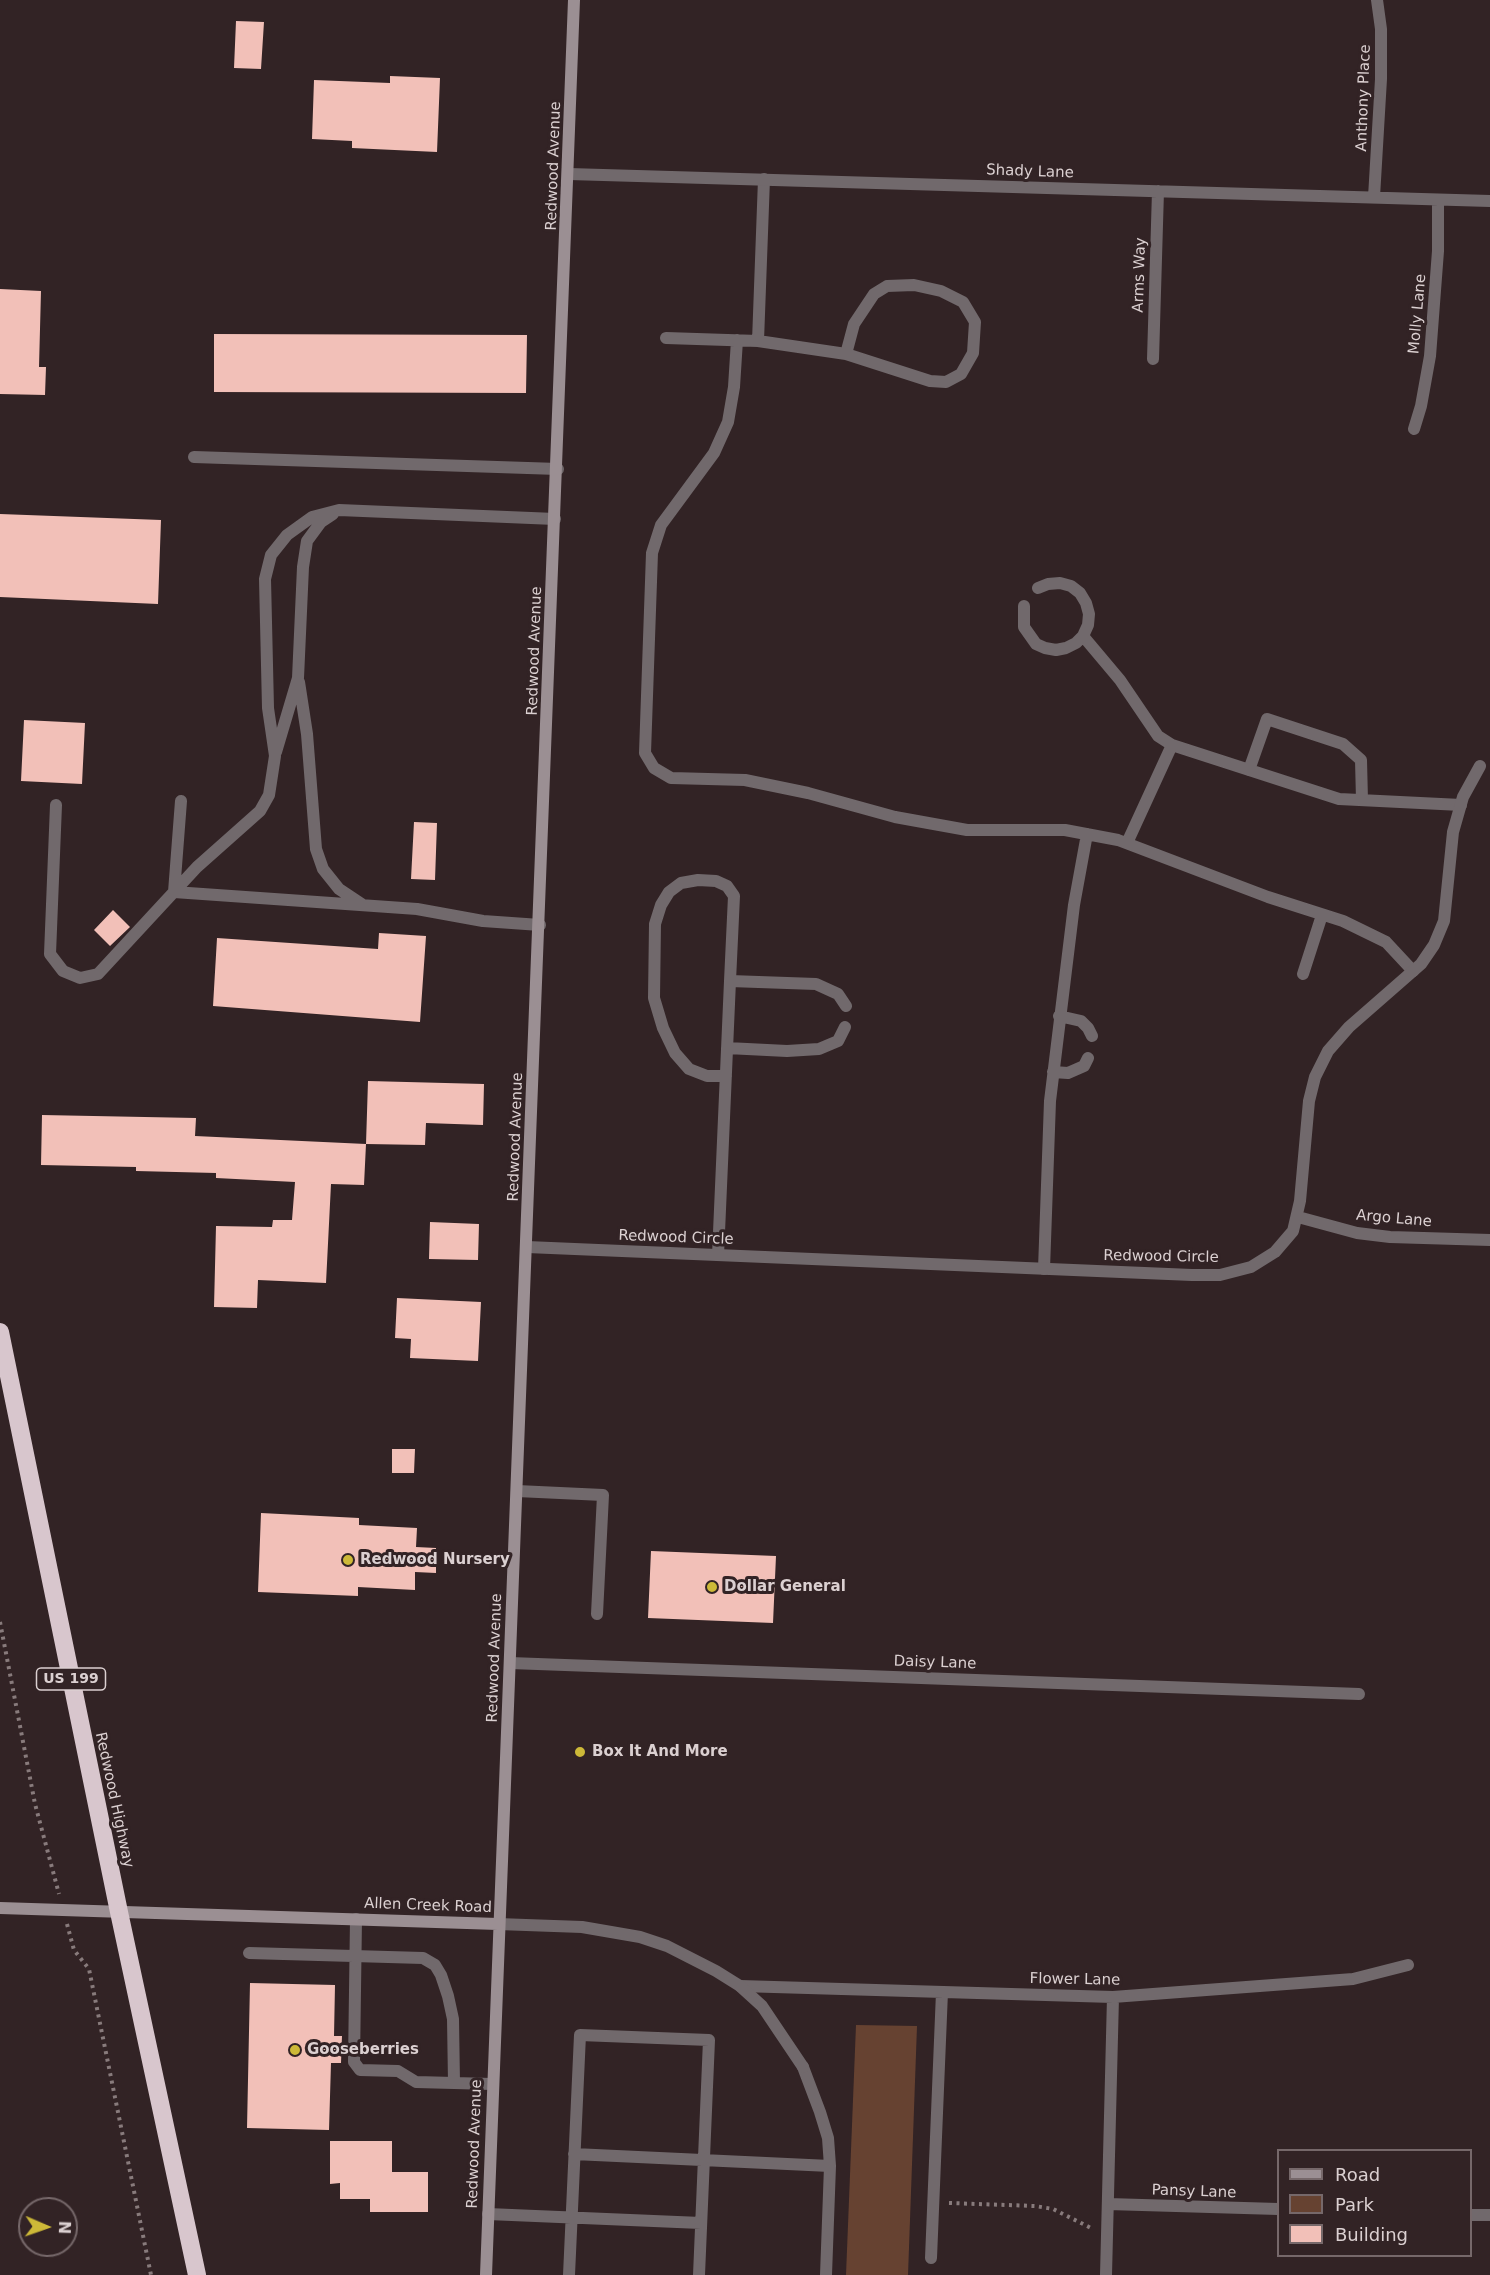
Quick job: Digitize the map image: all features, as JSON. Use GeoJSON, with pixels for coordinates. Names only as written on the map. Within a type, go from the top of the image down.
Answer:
{"type":"FeatureCollection","features":[{"type":"Feature","properties":{"kind":"highway","name":"Redwood Highway"},"geometry":{"type":"LineString","coordinates":[[0,1332],[119,1912],[197,2275]]}},
{"type":"Feature","properties":{"kind":"main road","name":"Redwood Avenue"},"geometry":{"type":"LineString","coordinates":[[486,2275],[498,1924],[558,469],[574,0]]}},
{"type":"Feature","properties":{"kind":"main road","name":"Allen Creek Road"},"geometry":{"type":"LineString","coordinates":[[0,1908],[498,1924]]}},
{"type":"Feature","properties":{"kind":"street","name":"Anthony Place"},"geometry":{"type":"LineString","coordinates":[[1374,197],[1382,29],[1377,0]]}},
{"type":"Feature","properties":{"kind":"street","name":"Shady Lane"},"geometry":{"type":"LineString","coordinates":[[568,174],[1490,201]]}},
{"type":"Feature","properties":{"kind":"street"},"geometry":{"type":"LineString","coordinates":[[758,341],[764,179]]}},
{"type":"Feature","properties":{"kind":"street","name":"Arms Way"},"geometry":{"type":"LineString","coordinates":[[1153,359],[1158,192]]}},
{"type":"Feature","properties":{"kind":"street","name":"Molly Lane"},"geometry":{"type":"LineString","coordinates":[[1414,429],[1421,406],[1430,356],[1438,251],[1438,200]]}},
{"type":"Feature","properties":{"kind":"street"},"geometry":{"type":"LineString","coordinates":[[666,338],[758,341],[846,354],[930,381],[945,382],[961,374],[973,353],[975,322],[963,303],[941,291],[914,285],[887,286],[874,294],[854,324],[846,354]]}},
{"type":"Feature","properties":{"kind":"street"},"geometry":{"type":"LineString","coordinates":[[736,340],[734,387],[728,422],[714,453],[661,525],[652,553],[645,753],[654,768],[671,778],[746,780],[808,793],[895,817],[967,830],[1065,830],[1127,843],[1342,921],[1386,942],[1413,971]]}},
{"type":"Feature","properties":{"kind":"street"},"geometry":{"type":"LineString","coordinates":[[194,457],[558,469]]}},
{"type":"Feature","properties":{"kind":"street"},"geometry":{"type":"LineString","coordinates":[[275,756],[268,708],[264,579],[271,555],[287,535],[312,517],[339,510],[555,519]]}},
{"type":"Feature","properties":{"kind":"street"},"geometry":{"type":"LineString","coordinates":[[339,510],[321,522],[307,540],[303,567],[298,678],[307,734],[316,849],[323,869],[339,889],[364,906]]}},
{"type":"Feature","properties":{"kind":"street"},"geometry":{"type":"LineString","coordinates":[[1024,606],[1023,627],[1036,644],[1056,650],[1076,644],[1083,636],[1088,625],[1089,614],[1080,593],[1071,586],[1060,583],[1038,588]]}},
{"type":"Feature","properties":{"kind":"street"},"geometry":{"type":"LineString","coordinates":[[1083,636],[1120,681],[1158,735],[1172,745],[1339,799],[1461,804]]}},
{"type":"Feature","properties":{"kind":"street"},"geometry":{"type":"LineString","coordinates":[[56,805],[50,954],[63,972],[80,978],[98,974],[197,867],[260,811],[269,795],[275,756],[298,678]]}},
{"type":"Feature","properties":{"kind":"street"},"geometry":{"type":"LineString","coordinates":[[1249,770],[1267,719],[1343,744],[1361,760],[1362,800]]}},
{"type":"Feature","properties":{"kind":"street"},"geometry":{"type":"LineString","coordinates":[[1127,843],[1172,745]]}},
{"type":"Feature","properties":{"kind":"street","name":"Redwood Circle"},"geometry":{"type":"LineString","coordinates":[[527,1246],[1192,1275],[1220,1275],[1251,1267],[1275,1252],[1293,1231],[1298,1217],[1305,1130],[1315,1077],[1328,1051],[1349,1027],[1421,964],[1434,945],[1444,921],[1453,832],[1461,804],[1480,766]]}},
{"type":"Feature","properties":{"kind":"street"},"geometry":{"type":"LineString","coordinates":[[174,892],[181,801]]}},
{"type":"Feature","properties":{"kind":"street"},"geometry":{"type":"LineString","coordinates":[[1044,1269],[1050,1101],[1074,905],[1087,834]]}},
{"type":"Feature","properties":{"kind":"street"},"geometry":{"type":"LineString","coordinates":[[718,1255],[726,1076],[727,1048],[734,896],[727,886],[716,881],[698,880],[681,883],[669,892],[661,905],[655,924],[654,998],[663,1028],[675,1053],[689,1070],[707,1076],[726,1076]]}},
{"type":"Feature","properties":{"kind":"street"},"geometry":{"type":"LineString","coordinates":[[174,892],[417,909],[483,921],[540,925]]}},
{"type":"Feature","properties":{"kind":"street"},"geometry":{"type":"LineString","coordinates":[[1303,974],[1322,915]]}},
{"type":"Feature","properties":{"kind":"street"},"geometry":{"type":"LineString","coordinates":[[730,981],[816,984],[838,994],[846,1006]]}},
{"type":"Feature","properties":{"kind":"street"},"geometry":{"type":"LineString","coordinates":[[1059,1016],[1081,1021],[1092,1036]]}},
{"type":"Feature","properties":{"kind":"street"},"geometry":{"type":"LineString","coordinates":[[727,1048],[819,1049],[838,1041],[845,1027]]}},
{"type":"Feature","properties":{"kind":"street"},"geometry":{"type":"LineString","coordinates":[[1053,1072],[1068,1073],[1084,1066],[1088,1058]]}},
{"type":"Feature","properties":{"kind":"street","name":"Argo Lane"},"geometry":{"type":"LineString","coordinates":[[1298,1217],[1357,1233],[1390,1237],[1490,1240]]}},
{"type":"Feature","properties":{"kind":"street"},"geometry":{"type":"LineString","coordinates":[[517,1491],[603,1494],[597,1614]]}},
{"type":"Feature","properties":{"kind":"street","name":"Daisy Lane"},"geometry":{"type":"LineString","coordinates":[[510,1663],[1359,1694]]}},
{"type":"Feature","properties":{"kind":"street"},"geometry":{"type":"LineString","coordinates":[[356,1919],[354,2062],[360,2070],[398,2071],[416,2082],[492,2084]]}},
{"type":"Feature","properties":{"kind":"street","name":"Allen Creek Road"},"geometry":{"type":"LineString","coordinates":[[498,1924],[582,1926],[640,1937],[667,1946],[716,1971],[740,1986],[762,2006],[803,2067],[828,2138],[830,2166],[826,2275]]}},
{"type":"Feature","properties":{"kind":"street"},"geometry":{"type":"LineString","coordinates":[[249,1953],[423,1958],[435,1965],[441,1975],[453,2019],[454,2083]]}},
{"type":"Feature","properties":{"kind":"street","name":"Flower Lane"},"geometry":{"type":"LineString","coordinates":[[740,1986],[1113,1997],[1353,1980],[1408,1965]]}},
{"type":"Feature","properties":{"kind":"street"},"geometry":{"type":"LineString","coordinates":[[931,2258],[942,1992]]}},
{"type":"Feature","properties":{"kind":"street"},"geometry":{"type":"LineString","coordinates":[[1106,2275],[1113,1997]]}},
{"type":"Feature","properties":{"kind":"street"},"geometry":{"type":"LineString","coordinates":[[569,2275],[580,2035],[709,2040],[699,2275]]}},
{"type":"Feature","properties":{"kind":"street"},"geometry":{"type":"LineString","coordinates":[[574,2154],[830,2166]]}},
{"type":"Feature","properties":{"kind":"street","name":"Pansy Lane"},"geometry":{"type":"LineString","coordinates":[[1108,2204],[1277,2209]]}},
{"type":"Feature","properties":{"kind":"street"},"geometry":{"type":"LineString","coordinates":[[488,2214],[701,2223]]}},
{"type":"Feature","properties":{"kind":"street"},"geometry":{"type":"LineString","coordinates":[[1472,2215],[1490,2215]]}},
{"type":"Feature","properties":{"kind":"path"},"geometry":{"type":"LineString","coordinates":[[0,1622],[35,1804],[74,1950],[89,1969],[151,2275]]}},
{"type":"Feature","properties":{"kind":"path"},"geometry":{"type":"LineString","coordinates":[[934,2203],[1035,2206],[1053,2209],[1086,2227],[1107,2232]]}},
{"type":"Feature","properties":{"kind":"green space"},"geometry":{"type":"Polygon","coordinates":[[[856,2025],[917,2026],[908,2275],[846,2275],[856,2025]]]}},
{"type":"Feature","properties":{"kind":"building"},"geometry":{"type":"Polygon","coordinates":[[[236,21],[264,22],[261,69],[234,68],[236,21]]]}},
{"type":"Feature","properties":{"kind":"building"},"geometry":{"type":"Polygon","coordinates":[[[390,76],[440,78],[437,152],[352,148],[352,141],[312,139],[314,80],[390,83],[390,76]]]}},
{"type":"Feature","properties":{"kind":"building"},"geometry":{"type":"Polygon","coordinates":[[[0,289],[41,291],[39,367],[46,367],[45,395],[0,394],[0,289]]]}},
{"type":"Feature","properties":{"kind":"building"},"geometry":{"type":"Polygon","coordinates":[[[214,334],[527,335],[526,393],[214,392],[214,334]]]}},
{"type":"Feature","properties":{"kind":"building"},"geometry":{"type":"Polygon","coordinates":[[[0,514],[161,520],[158,604],[0,597],[0,514]]]}},
{"type":"Feature","properties":{"kind":"building"},"geometry":{"type":"Polygon","coordinates":[[[24,720],[85,723],[82,784],[21,781],[24,720]]]}},
{"type":"Feature","properties":{"kind":"building"},"geometry":{"type":"Polygon","coordinates":[[[414,822],[437,823],[435,880],[411,879],[414,822]]]}},
{"type":"Feature","properties":{"kind":"building"},"geometry":{"type":"Polygon","coordinates":[[[113,910],[130,927],[110,946],[94,930],[113,910]]]}},
{"type":"Feature","properties":{"kind":"building"},"geometry":{"type":"Polygon","coordinates":[[[379,933],[426,936],[420,1022],[213,1006],[217,938],[378,949],[379,933]]]}},
{"type":"Feature","properties":{"kind":"building"},"geometry":{"type":"Polygon","coordinates":[[[368,1081],[484,1084],[483,1125],[426,1123],[425,1145],[366,1144],[368,1081]]]}},
{"type":"Feature","properties":{"kind":"building"},"geometry":{"type":"Polygon","coordinates":[[[42,1115],[196,1118],[195,1136],[366,1144],[364,1185],[331,1184],[326,1283],[258,1280],[257,1308],[214,1307],[216,1226],[272,1227],[273,1220],[292,1220],[295,1182],[216,1178],[216,1173],[136,1171],[136,1167],[41,1165],[42,1115]]]}},
{"type":"Feature","properties":{"kind":"building"},"geometry":{"type":"Polygon","coordinates":[[[430,1222],[479,1224],[478,1260],[429,1259],[430,1222]]]}},
{"type":"Feature","properties":{"kind":"building"},"geometry":{"type":"Polygon","coordinates":[[[397,1298],[481,1302],[478,1361],[410,1358],[411,1339],[395,1338],[397,1298]]]}},
{"type":"Feature","properties":{"kind":"building"},"geometry":{"type":"Polygon","coordinates":[[[392,1449],[415,1449],[414,1473],[392,1473],[392,1449]]]}},
{"type":"Feature","properties":{"kind":"building","name":"Redwood Nursery"},"geometry":{"type":"Polygon","coordinates":[[[261,1513],[359,1518],[359,1525],[417,1528],[416,1547],[436,1548],[436,1573],[415,1572],[415,1590],[358,1587],[358,1596],[258,1592],[261,1513]]]}},
{"type":"Feature","properties":{"kind":"building","name":"Dollar General"},"geometry":{"type":"Polygon","coordinates":[[[651,1551],[776,1556],[773,1623],[648,1618],[651,1551]]]}},
{"type":"Feature","properties":{"kind":"building","name":"Gooseberries"},"geometry":{"type":"Polygon","coordinates":[[[250,1983],[335,1985],[334,2036],[342,2036],[341,2063],[331,2063],[329,2130],[247,2128],[250,1983]]]}},
{"type":"Feature","properties":{"kind":"building"},"geometry":{"type":"Polygon","coordinates":[[[330,2141],[392,2141],[392,2172],[428,2172],[428,2212],[370,2212],[370,2199],[340,2199],[340,2183],[330,2184],[330,2141]]]}},
{"type":"Feature","properties":{"kind":"place","name":"Redwood Nursery"},"geometry":{"type":"Point","coordinates":[348,1560]}},
{"type":"Feature","properties":{"kind":"place","name":"Dollar General"},"geometry":{"type":"Point","coordinates":[712,1587]}},
{"type":"Feature","properties":{"kind":"place","name":"Box It And More"},"geometry":{"type":"Point","coordinates":[580,1752]}},
{"type":"Feature","properties":{"kind":"place","name":"Gooseberries"},"geometry":{"type":"Point","coordinates":[295,2050]}}]}
